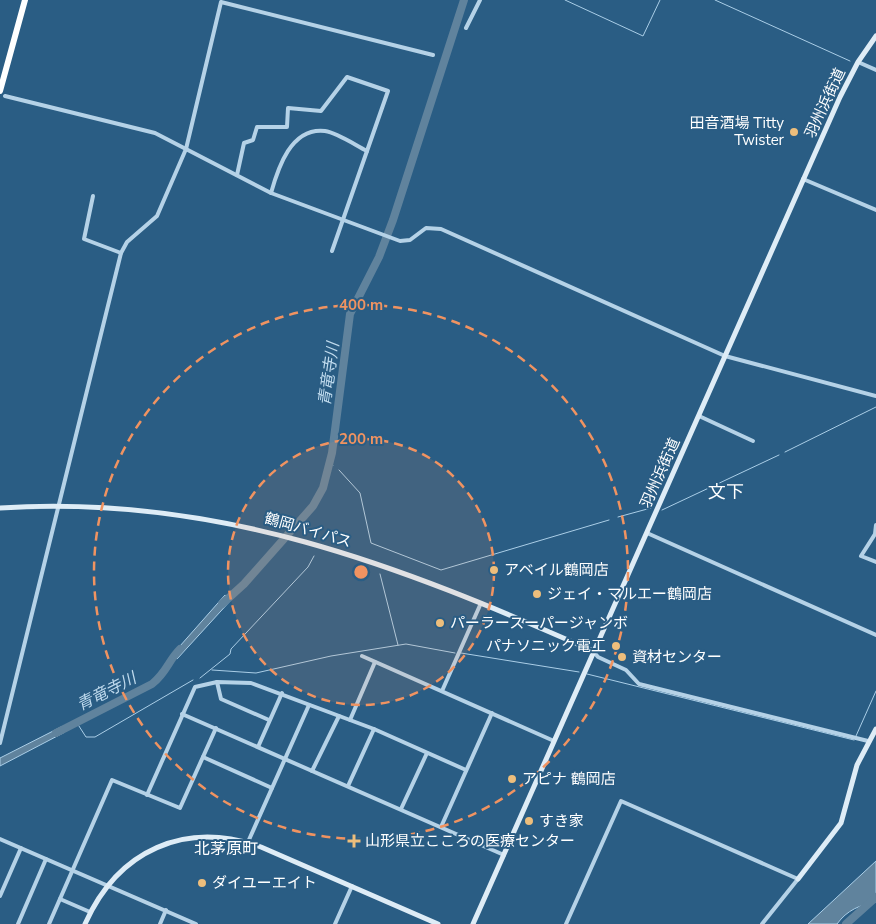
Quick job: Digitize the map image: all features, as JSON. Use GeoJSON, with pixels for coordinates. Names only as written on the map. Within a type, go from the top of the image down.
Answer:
{"type":"FeatureCollection","features":[{"type":"Feature","properties":{"kind":"highway"},"geometry":{"type":"LineString","coordinates":[[2,93],[25,0]]}},
{"type":"Feature","properties":{"kind":"main road","name":"羽州浜街道"},"geometry":{"type":"LineString","coordinates":[[473,924],[840,97],[858,62],[876,36]]}},
{"type":"Feature","properties":{"kind":"main road","name":"鶴岡バイパス"},"geometry":{"type":"LineString","coordinates":[[0,508],[58,506],[173,514],[212,519],[265,530],[395,570],[481,603],[593,651]]}},
{"type":"Feature","properties":{"kind":"main road"},"geometry":{"type":"LineString","coordinates":[[798,879],[841,823],[857,765],[876,728]]}},
{"type":"Feature","properties":{"kind":"main road"},"geometry":{"type":"LineString","coordinates":[[85,924],[90,912],[108,884],[138,857],[173,842],[209,836],[248,842],[438,924]]}},
{"type":"Feature","properties":{"kind":"street"},"geometry":{"type":"LineString","coordinates":[[466,28],[480,0]]}},
{"type":"Feature","properties":{"kind":"street"},"geometry":{"type":"LineString","coordinates":[[0,743],[121,253],[127,242],[157,216],[186,149],[221,2],[433,55]]}},
{"type":"Feature","properties":{"kind":"street"},"geometry":{"type":"LineString","coordinates":[[858,62],[876,70]]}},
{"type":"Feature","properties":{"kind":"street"},"geometry":{"type":"LineString","coordinates":[[237,176],[244,142],[253,140],[257,127],[287,127],[288,108],[321,111],[347,77],[388,91],[332,251]]}},
{"type":"Feature","properties":{"kind":"street"},"geometry":{"type":"LineString","coordinates":[[2,93],[155,133],[271,193],[390,237],[406,241],[415,237],[426,228],[441,229],[725,356],[876,396]]}},
{"type":"Feature","properties":{"kind":"street"},"geometry":{"type":"LineString","coordinates":[[271,193],[278,167],[292,144],[308,133],[325,131],[367,151]]}},
{"type":"Feature","properties":{"kind":"street"},"geometry":{"type":"LineString","coordinates":[[804,179],[876,210]]}},
{"type":"Feature","properties":{"kind":"street"},"geometry":{"type":"LineString","coordinates":[[93,196],[84,239],[121,253]]}},
{"type":"Feature","properties":{"kind":"street"},"geometry":{"type":"LineString","coordinates":[[699,416],[754,441]]}},
{"type":"Feature","properties":{"kind":"street"},"geometry":{"type":"LineString","coordinates":[[876,525],[875,534],[861,556],[876,562]]}},
{"type":"Feature","properties":{"kind":"street"},"geometry":{"type":"LineString","coordinates":[[647,533],[876,635]]}},
{"type":"Feature","properties":{"kind":"street"},"geometry":{"type":"LineString","coordinates":[[442,691],[481,603]]}},
{"type":"Feature","properties":{"kind":"street"},"geometry":{"type":"LineString","coordinates":[[593,651],[598,657],[626,670],[639,684],[868,741]]}},
{"type":"Feature","properties":{"kind":"street"},"geometry":{"type":"LineString","coordinates":[[362,656],[554,741]]}},
{"type":"Feature","properties":{"kind":"street"},"geometry":{"type":"LineString","coordinates":[[350,720],[375,662]]}},
{"type":"Feature","properties":{"kind":"street"},"geometry":{"type":"LineString","coordinates":[[217,682],[221,699],[269,720]]}},
{"type":"Feature","properties":{"kind":"street"},"geometry":{"type":"LineString","coordinates":[[147,795],[195,687],[217,682],[251,683],[282,692],[374,729],[466,770]]}},
{"type":"Feature","properties":{"kind":"street"},"geometry":{"type":"LineString","coordinates":[[258,747],[282,692]]}},
{"type":"Feature","properties":{"kind":"street"},"geometry":{"type":"LineString","coordinates":[[248,842],[309,704]]}},
{"type":"Feature","properties":{"kind":"street"},"geometry":{"type":"LineString","coordinates":[[441,827],[492,713]]}},
{"type":"Feature","properties":{"kind":"street"},"geometry":{"type":"LineString","coordinates":[[182,714],[504,855]]}},
{"type":"Feature","properties":{"kind":"street"},"geometry":{"type":"LineString","coordinates":[[312,770],[339,716]]}},
{"type":"Feature","properties":{"kind":"street"},"geometry":{"type":"LineString","coordinates":[[49,924],[112,780],[180,808],[216,728]]}},
{"type":"Feature","properties":{"kind":"street"},"geometry":{"type":"LineString","coordinates":[[348,786],[374,729]]}},
{"type":"Feature","properties":{"kind":"street"},"geometry":{"type":"LineString","coordinates":[[401,810],[426,753]]}},
{"type":"Feature","properties":{"kind":"street"},"geometry":{"type":"LineString","coordinates":[[203,757],[272,788]]}},
{"type":"Feature","properties":{"kind":"street"},"geometry":{"type":"LineString","coordinates":[[566,924],[621,802],[798,879],[762,924]]}},
{"type":"Feature","properties":{"kind":"street"},"geometry":{"type":"LineString","coordinates":[[0,839],[108,884],[196,924]]}},
{"type":"Feature","properties":{"kind":"street"},"geometry":{"type":"LineString","coordinates":[[0,896],[21,848]]}},
{"type":"Feature","properties":{"kind":"street"},"geometry":{"type":"LineString","coordinates":[[18,924],[46,859]]}},
{"type":"Feature","properties":{"kind":"street"},"geometry":{"type":"LineString","coordinates":[[335,924],[352,886]]}},
{"type":"Feature","properties":{"kind":"street"},"geometry":{"type":"LineString","coordinates":[[60,899],[90,912]]}},
{"type":"Feature","properties":{"kind":"street"},"geometry":{"type":"LineString","coordinates":[[160,924],[166,910]]}},
{"type":"Feature","properties":{"kind":"water"},"geometry":{"type":"Polygon","coordinates":[[[225,595],[231,600],[177,659],[172,655],[225,595]]]}},
{"type":"Feature","properties":{"kind":"water"},"geometry":{"type":"Polygon","coordinates":[[[61,727],[65,732],[0,766],[0,758],[61,727]]]}},
{"type":"Feature","properties":{"kind":"water"},"geometry":{"type":"Polygon","coordinates":[[[876,861],[876,902],[854,909],[837,924],[808,924],[876,861]]]}},
{"type":"Feature","properties":{"kind":"waterway","name":"青竜寺川"},"geometry":{"type":"LineString","coordinates":[[222,604],[244,584],[313,506],[323,488],[332,453],[350,314],[379,257],[393,220],[464,0]]}},
{"type":"Feature","properties":{"kind":"waterway"},"geometry":{"type":"LineString","coordinates":[[565,0],[643,36],[660,0]]}},
{"type":"Feature","properties":{"kind":"waterway"},"geometry":{"type":"LineString","coordinates":[[715,0],[850,61]]}},
{"type":"Feature","properties":{"kind":"waterway"},"geometry":{"type":"LineString","coordinates":[[785,452],[876,407]]}},
{"type":"Feature","properties":{"kind":"waterway"},"geometry":{"type":"LineString","coordinates":[[662,510],[779,455]]}},
{"type":"Feature","properties":{"kind":"waterway","name":"青竜寺川"},"geometry":{"type":"LineString","coordinates":[[330,462],[333,465]]}},
{"type":"Feature","properties":{"kind":"waterway"},"geometry":{"type":"LineString","coordinates":[[339,470],[360,493],[371,543],[441,570],[609,520]]}},
{"type":"Feature","properties":{"kind":"waterway"},"geometry":{"type":"LineString","coordinates":[[618,517],[651,508]]}},
{"type":"Feature","properties":{"kind":"waterway"},"geometry":{"type":"LineString","coordinates":[[200,678],[230,654],[231,649],[308,567],[314,556]]}},
{"type":"Feature","properties":{"kind":"waterway"},"geometry":{"type":"LineString","coordinates":[[380,574],[398,645]]}},
{"type":"Feature","properties":{"kind":"waterway"},"geometry":{"type":"LineString","coordinates":[[212,670],[256,673],[331,656],[406,644],[455,653]]}},
{"type":"Feature","properties":{"kind":"waterway","name":"青竜寺川"},"geometry":{"type":"LineString","coordinates":[[56,733],[152,684],[180,649]]}},
{"type":"Feature","properties":{"kind":"waterway"},"geometry":{"type":"LineString","coordinates":[[461,653],[579,672]]}},
{"type":"Feature","properties":{"kind":"waterway"},"geometry":{"type":"LineString","coordinates":[[587,674],[854,740]]}},
{"type":"Feature","properties":{"kind":"waterway"},"geometry":{"type":"LineString","coordinates":[[77,723],[86,737],[95,737],[193,680]]}},
{"type":"Feature","properties":{"kind":"waterway"},"geometry":{"type":"LineString","coordinates":[[856,736],[876,691]]}},
{"type":"Feature","properties":{"kind":"waterway"},"geometry":{"type":"LineString","coordinates":[[846,924],[876,897]]}},
{"type":"Feature","properties":{"kind":"place","name":"田音酒場 Titty Twister"},"geometry":{"type":"Point","coordinates":[794,132]}},
{"type":"Feature","properties":{"kind":"place","name":"アベイル鶴岡店"},"geometry":{"type":"Point","coordinates":[494,570]}},
{"type":"Feature","properties":{"kind":"place","name":"ジェイ・マルエー鶴岡店"},"geometry":{"type":"Point","coordinates":[537,594]}},
{"type":"Feature","properties":{"kind":"place","name":"パーラースーパージャンボ"},"geometry":{"type":"Point","coordinates":[440,623]}},
{"type":"Feature","properties":{"kind":"place","name":"パナソニック電工"},"geometry":{"type":"Point","coordinates":[616,646]}},
{"type":"Feature","properties":{"kind":"place","name":"資材センター"},"geometry":{"type":"Point","coordinates":[622,657]}},
{"type":"Feature","properties":{"kind":"place","name":"アピナ 鶴岡店"},"geometry":{"type":"Point","coordinates":[512,779]}},
{"type":"Feature","properties":{"kind":"place","name":"すき家"},"geometry":{"type":"Point","coordinates":[529,821]}},
{"type":"Feature","properties":{"kind":"place","name":"山形県立こころの医療センター"},"geometry":{"type":"Point","coordinates":[354,841]}},
{"type":"Feature","properties":{"kind":"place","name":"ダイユーエイト"},"geometry":{"type":"Point","coordinates":[202,883]}},
{"type":"Feature","properties":{"kind":"district","name":"文下"},"geometry":{"type":"Point","coordinates":[726,492]}},
{"type":"Feature","properties":{"kind":"district","name":"北茅原町"},"geometry":{"type":"Point","coordinates":[226,848]}}]}
